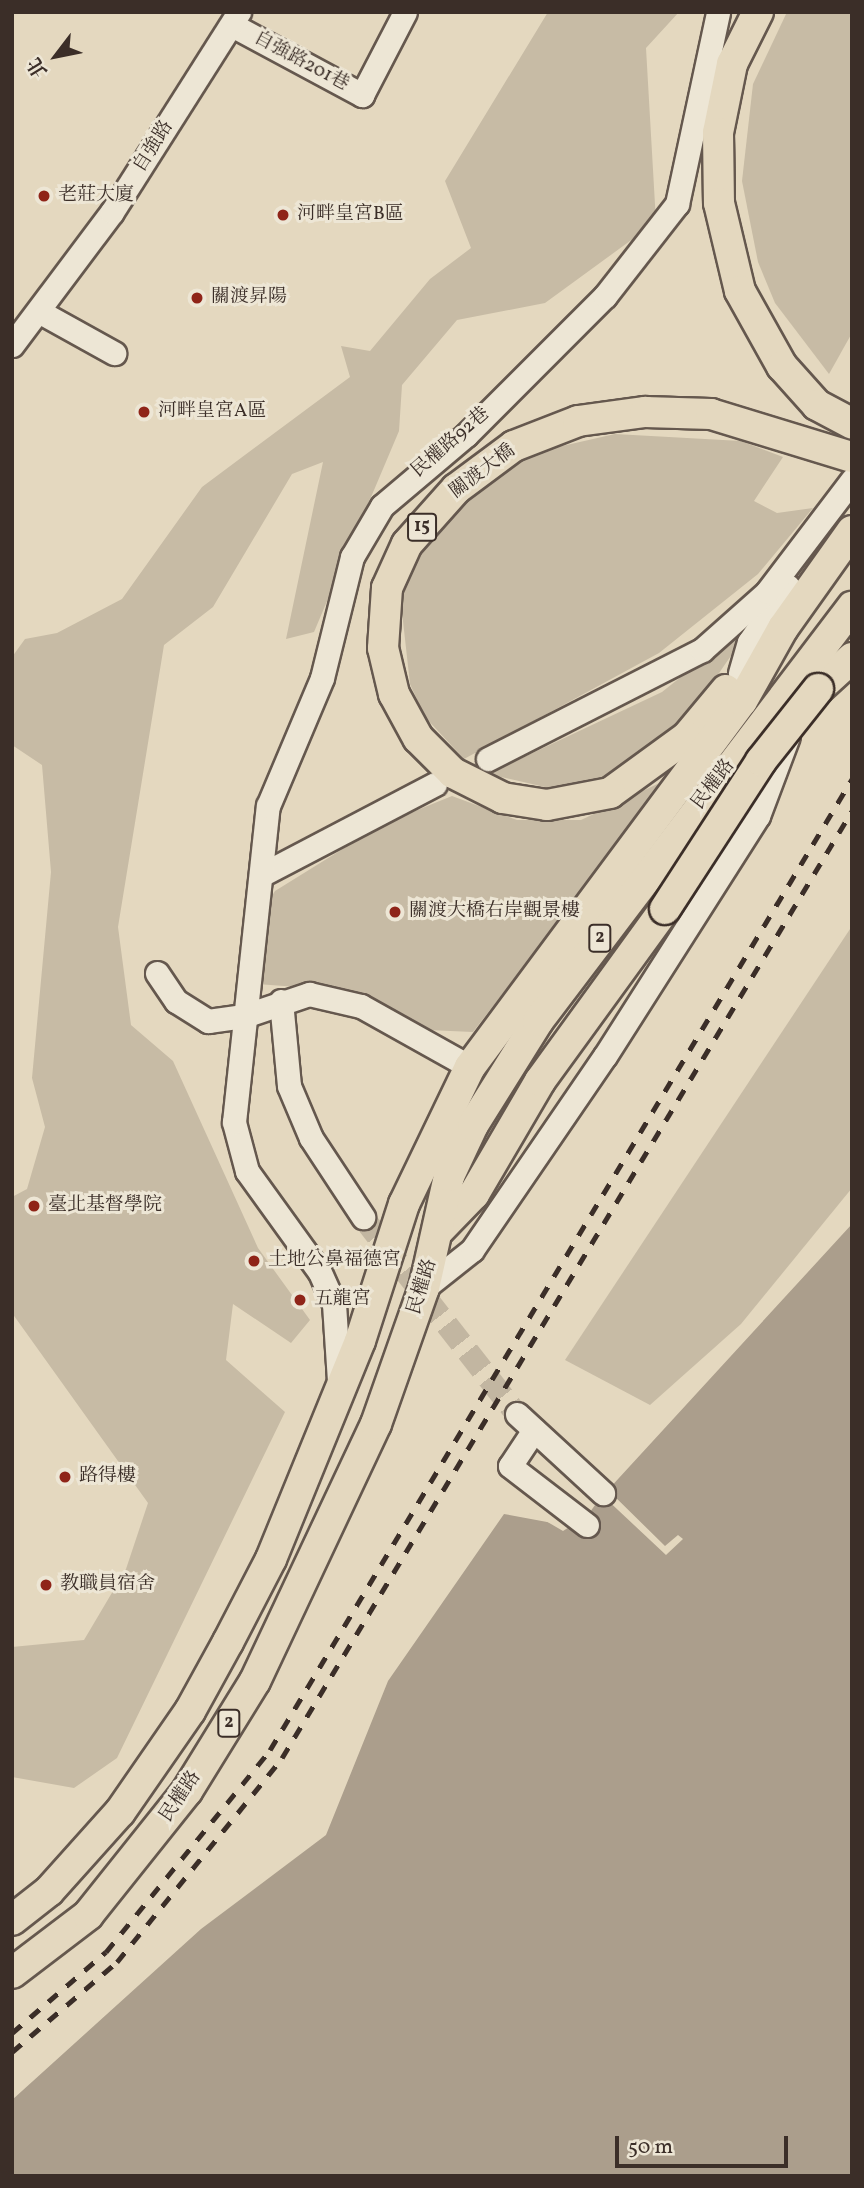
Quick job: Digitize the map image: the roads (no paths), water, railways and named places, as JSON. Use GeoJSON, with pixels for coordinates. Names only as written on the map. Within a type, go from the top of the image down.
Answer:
{"type":"FeatureCollection","features":[{"type":"Feature","properties":{"kind":"main road"},"geometry":{"type":"LineString","coordinates":[[758,12],[732,64],[719,133],[719,203],[740,291],[782,366],[817,405],[852,424]]}},
{"type":"Feature","properties":{"kind":"main road","name":"關渡大橋"},"geometry":{"type":"LineString","coordinates":[[783,628],[740,673],[687,737],[635,781],[573,803],[503,799],[453,773],[418,738],[394,694],[383,648],[387,589],[407,544],[456,489],[514,446],[578,421],[645,412],[711,414],[851,464]]}},
{"type":"Feature","properties":{"kind":"main road","name":"民權路"},"geometry":{"type":"LineString","coordinates":[[12,1920],[49,1891],[120,1812],[190,1711],[271,1559],[339,1381],[360,1341],[404,1204],[470,1067],[741,701],[783,628],[852,531]]}},
{"type":"Feature","properties":{"kind":"main road","name":"民權路"},"geometry":{"type":"LineString","coordinates":[[12,1973],[88,1915],[138,1858],[255,1681],[376,1424],[424,1287],[439,1230],[449,1176],[515,1056],[762,721],[806,671],[852,607]]}},
{"type":"Feature","properties":{"kind":"main road"},"geometry":{"type":"LineString","coordinates":[[439,1230],[474,1194],[540,1081],[665,909],[761,761],[818,689],[852,658]]}},
{"type":"Feature","properties":{"kind":"street","name":"自強路201巷"},"geometry":{"type":"LineString","coordinates":[[235,19],[362,95],[405,12]]}},
{"type":"Feature","properties":{"kind":"street","name":"民權路92巷"},"geometry":{"type":"LineString","coordinates":[[263,874],[268,806],[322,678],[352,557],[382,506],[475,426],[605,296],[660,232],[677,204],[718,12]]}},
{"type":"Feature","properties":{"kind":"street","name":"自強路"},"geometry":{"type":"LineString","coordinates":[[14,340],[40,312],[113,212],[235,19]]}},
{"type":"Feature","properties":{"kind":"street"},"geometry":{"type":"LineString","coordinates":[[40,312],[114,353]]}},
{"type":"Feature","properties":{"kind":"street"},"geometry":{"type":"LineString","coordinates":[[740,673],[749,642],[794,577],[805,548],[851,464]]}},
{"type":"Feature","properties":{"kind":"street"},"geometry":{"type":"LineString","coordinates":[[488,759],[702,650],[805,548]]}},
{"type":"Feature","properties":{"kind":"street"},"geometry":{"type":"LineString","coordinates":[[424,1287],[472,1250],[758,816],[806,671]]}},
{"type":"Feature","properties":{"kind":"street"},"geometry":{"type":"LineString","coordinates":[[263,874],[435,784]]}},
{"type":"Feature","properties":{"kind":"street","name":"民權路"},"geometry":{"type":"LineString","coordinates":[[263,874],[233,1096],[238,1147],[259,1192],[319,1271],[334,1304],[339,1381]]}},
{"type":"Feature","properties":{"kind":"street"},"geometry":{"type":"LineString","coordinates":[[157,973],[176,1002],[208,1021],[244,1016],[281,1001],[309,994],[361,1006],[470,1067]]}},
{"type":"Feature","properties":{"kind":"street"},"geometry":{"type":"LineString","coordinates":[[281,1001],[289,1086],[311,1138],[363,1217]]}},
{"type":"Feature","properties":{"kind":"street"},"geometry":{"type":"LineString","coordinates":[[587,1525],[510,1466],[526,1422],[603,1493]]}},
{"type":"Feature","properties":{"kind":"tunnel"},"geometry":{"type":"LineString","coordinates":[[363,1217],[517,1414]]}},
{"type":"Feature","properties":{"kind":"railway"},"geometry":{"type":"LineString","coordinates":[[12,2033],[106,1952],[270,1750],[852,779]]}},
{"type":"Feature","properties":{"kind":"railway"},"geometry":{"type":"LineString","coordinates":[[12,2052],[117,1962],[282,1758],[852,811]]}},
{"type":"Feature","properties":{"kind":"place","name":"老莊大廈"},"geometry":{"type":"Point","coordinates":[44,196]}},
{"type":"Feature","properties":{"kind":"place","name":"河畔皇宮B區"},"geometry":{"type":"Point","coordinates":[283,215]}},
{"type":"Feature","properties":{"kind":"place","name":"關渡昇陽"},"geometry":{"type":"Point","coordinates":[197,298]}},
{"type":"Feature","properties":{"kind":"place","name":"河畔皇宮A區"},"geometry":{"type":"Point","coordinates":[144,412]}},
{"type":"Feature","properties":{"kind":"place","name":"關渡大橋右岸觀景樓"},"geometry":{"type":"Point","coordinates":[395,912]}},
{"type":"Feature","properties":{"kind":"place","name":"臺北基督學院"},"geometry":{"type":"Point","coordinates":[34,1206]}},
{"type":"Feature","properties":{"kind":"place","name":"土地公鼻福德宮"},"geometry":{"type":"Point","coordinates":[254,1261]}},
{"type":"Feature","properties":{"kind":"place","name":"五龍宮"},"geometry":{"type":"Point","coordinates":[300,1300]}},
{"type":"Feature","properties":{"kind":"place","name":"路得樓"},"geometry":{"type":"Point","coordinates":[65,1477]}},
{"type":"Feature","properties":{"kind":"place","name":"教職員宿舍"},"geometry":{"type":"Point","coordinates":[46,1585]}}]}
